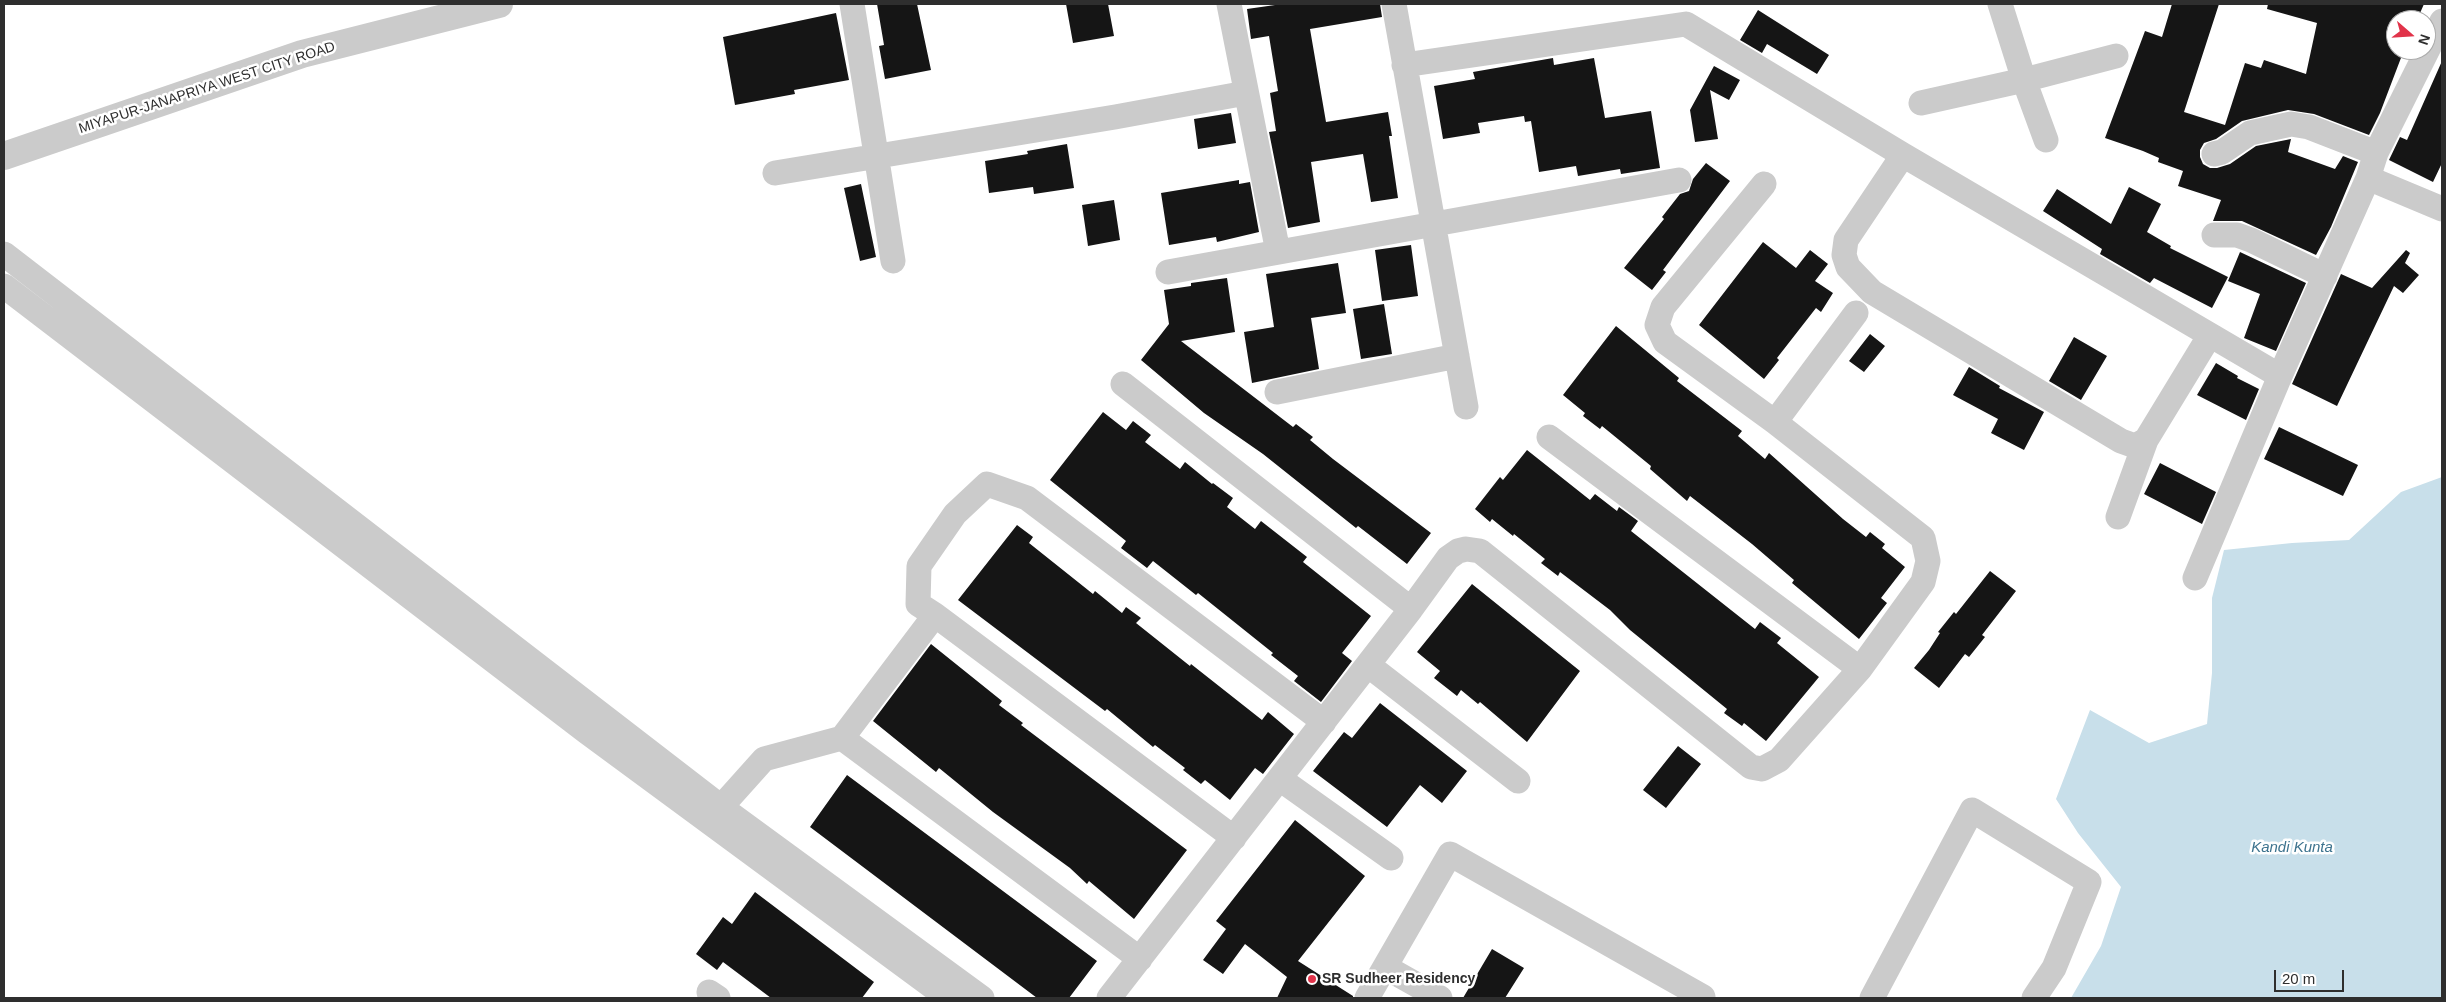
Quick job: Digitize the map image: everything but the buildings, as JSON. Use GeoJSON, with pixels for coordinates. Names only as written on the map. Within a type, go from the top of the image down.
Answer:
{"type":"FeatureCollection","features":[{"type":"Feature","properties":{"kind":"street","name":"MIYAPUR-JANAPRIYA WEST CITY ROAD"},"geometry":{"type":"LineString","coordinates":[[4,156],[302,54],[499,4]]}},
{"type":"Feature","properties":{"kind":"street"},"geometry":{"type":"LineString","coordinates":[[852,4],[892,262]]}},
{"type":"Feature","properties":{"kind":"street"},"geometry":{"type":"LineString","coordinates":[[1229,4],[1278,252]]}},
{"type":"Feature","properties":{"kind":"street"},"geometry":{"type":"LineString","coordinates":[[1394,4],[1466,407]]}},
{"type":"Feature","properties":{"kind":"street"},"geometry":{"type":"LineString","coordinates":[[2000,4],[2024,80],[2046,140]]}},
{"type":"Feature","properties":{"kind":"street"},"geometry":{"type":"LineString","coordinates":[[2195,578],[2280,376],[2368,178],[2376,153],[2442,21]]}},
{"type":"Feature","properties":{"kind":"street"},"geometry":{"type":"LineString","coordinates":[[1404,65],[1686,24],[1903,155],[2280,376]]}},
{"type":"Feature","properties":{"kind":"street"},"geometry":{"type":"LineString","coordinates":[[1921,103],[2024,80],[2116,56]]}},
{"type":"Feature","properties":{"kind":"street"},"geometry":{"type":"LineString","coordinates":[[775,173],[1115,117],[1246,92]]}},
{"type":"Feature","properties":{"kind":"street"},"geometry":{"type":"LineString","coordinates":[[2214,154],[2222,152],[2250,133],[2291,124],[2309,127],[2376,153]]}},
{"type":"Feature","properties":{"kind":"street"},"geometry":{"type":"LineString","coordinates":[[1903,155],[1846,240],[1844,255],[1848,267],[1872,292],[2121,441],[2135,446],[2146,440]]}},
{"type":"Feature","properties":{"kind":"street"},"geometry":{"type":"LineString","coordinates":[[2368,178],[2442,209]]}},
{"type":"Feature","properties":{"kind":"street"},"geometry":{"type":"LineString","coordinates":[[1168,272],[1679,180]]}},
{"type":"Feature","properties":{"kind":"street"},"geometry":{"type":"LineString","coordinates":[[1109,998],[1368,665],[1448,558],[1458,552],[1466,549],[1480,551],[1751,767],[1762,769],[1779,760],[1860,669],[1923,582],[1928,561],[1923,538],[1775,422],[1665,342],[1657,325],[1663,307],[1764,184]]}},
{"type":"Feature","properties":{"kind":"street"},"geometry":{"type":"LineString","coordinates":[[2214,234],[2237,235],[2251,240],[2325,276]]}},
{"type":"Feature","properties":{"kind":"street"},"geometry":{"type":"LineString","coordinates":[[4,254],[721,807],[982,998]]}},
{"type":"Feature","properties":{"kind":"street"},"geometry":{"type":"LineString","coordinates":[[4,286],[587,732],[948,998]]}},
{"type":"Feature","properties":{"kind":"street"},"geometry":{"type":"LineString","coordinates":[[1775,422],[1856,313]]}},
{"type":"Feature","properties":{"kind":"street"},"geometry":{"type":"LineString","coordinates":[[2118,517],[2146,440],[2210,335]]}},
{"type":"Feature","properties":{"kind":"street"},"geometry":{"type":"LineString","coordinates":[[1277,392],[1457,356]]}},
{"type":"Feature","properties":{"kind":"street"},"geometry":{"type":"LineString","coordinates":[[1123,384],[1411,609]]}},
{"type":"Feature","properties":{"kind":"street"},"geometry":{"type":"LineString","coordinates":[[1549,437],[1860,669]]}},
{"type":"Feature","properties":{"kind":"street"},"geometry":{"type":"LineString","coordinates":[[1234,838],[918,604],[919,566],[955,514],[987,484],[1027,498],[1324,722]]}},
{"type":"Feature","properties":{"kind":"street"},"geometry":{"type":"LineString","coordinates":[[721,807],[764,759],[842,738],[935,615]]}},
{"type":"Feature","properties":{"kind":"street"},"geometry":{"type":"LineString","coordinates":[[1368,665],[1518,781]]}},
{"type":"Feature","properties":{"kind":"street"},"geometry":{"type":"LineString","coordinates":[[842,738],[1140,960]]}},
{"type":"Feature","properties":{"kind":"street"},"geometry":{"type":"LineString","coordinates":[[1280,779],[1392,858]]}},
{"type":"Feature","properties":{"kind":"street"},"geometry":{"type":"LineString","coordinates":[[1872,998],[1972,810],[2089,882],[2054,968],[2034,998]]}},
{"type":"Feature","properties":{"kind":"street"},"geometry":{"type":"LineString","coordinates":[[1367,998],[1450,854],[1699,998]]}},
{"type":"Feature","properties":{"kind":"street"},"geometry":{"type":"LineString","coordinates":[[1385,967],[1440,998]]}},
{"type":"Feature","properties":{"kind":"water","name":"Kandi Kunta"},"geometry":{"type":"Polygon","coordinates":[[[2442,477],[2442,998],[2071,998],[2101,946],[2121,887],[2078,833],[2056,799],[2090,710],[2149,743],[2207,724],[2212,673],[2212,598],[2224,550],[2292,543],[2349,540],[2401,492],[2442,477]]]}},
{"type":"Feature","properties":{"kind":"place","name":"SR Sudheer Residency"},"geometry":{"type":"Point","coordinates":[1312,979]}}]}
